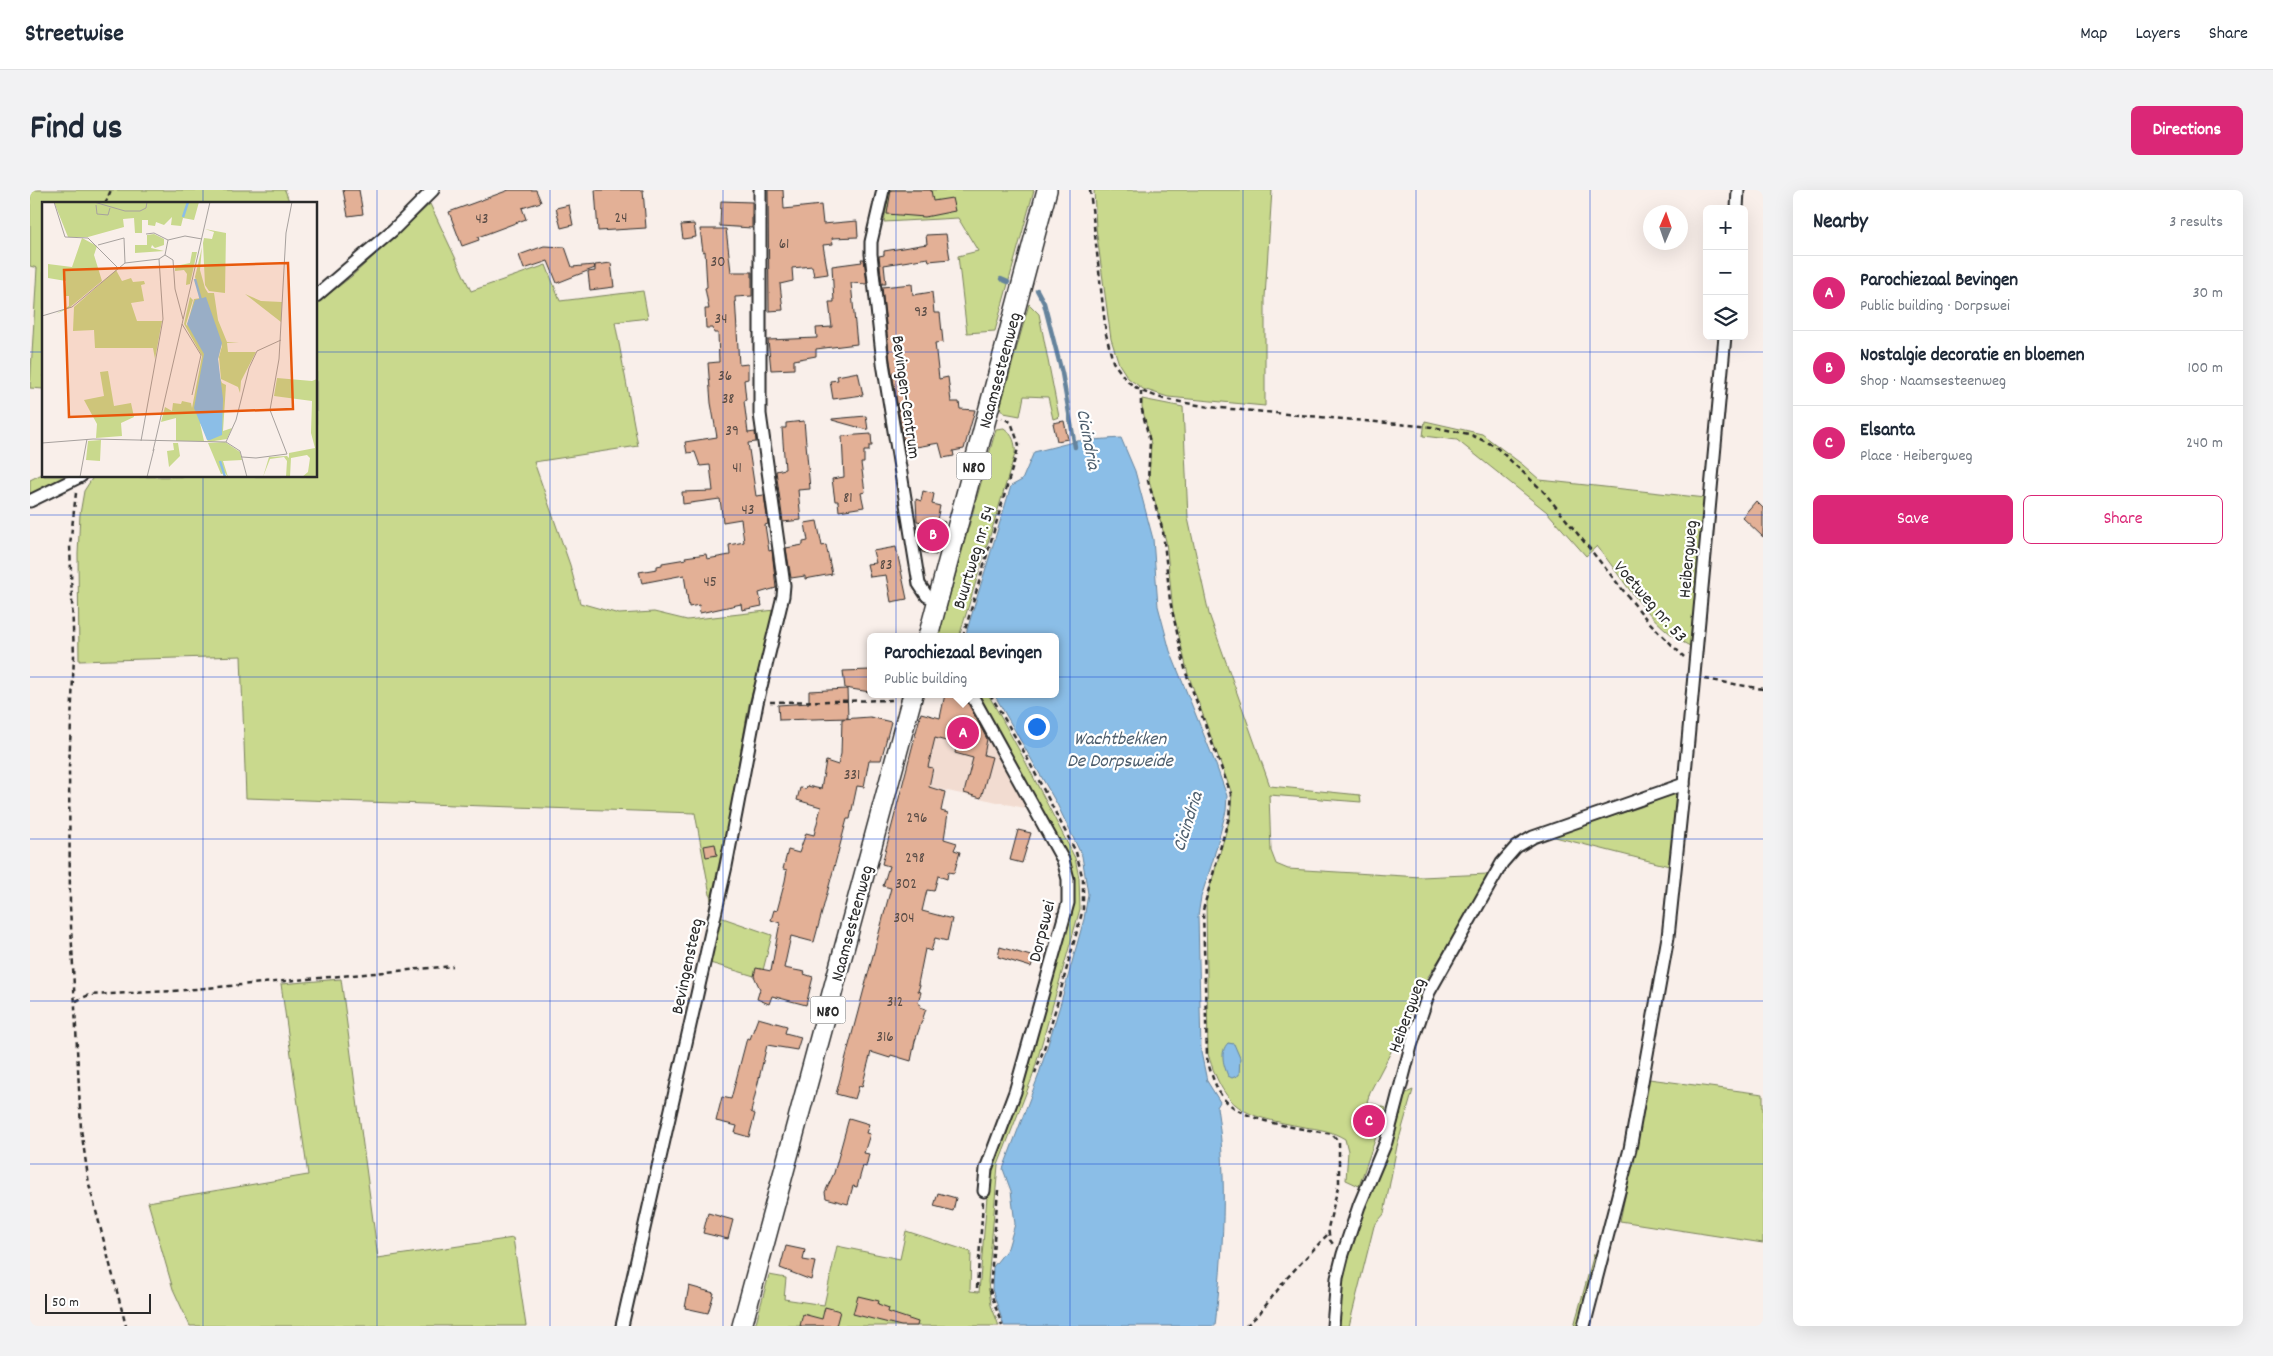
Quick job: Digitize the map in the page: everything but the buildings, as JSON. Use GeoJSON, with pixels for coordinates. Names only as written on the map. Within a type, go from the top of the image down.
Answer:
{"type":"FeatureCollection","features":[{"type":"Feature","properties":{"kind":"main road","name":"Naamsesteenweg"},"geometry":{"type":"LineString","coordinates":[[930,633],[1048,190]]}},
{"type":"Feature","properties":{"kind":"main road","name":"Naamsesteenweg"},"geometry":{"type":"LineString","coordinates":[[742,1326],[912,698]]}},
{"type":"Feature","properties":{"kind":"street"},"geometry":{"type":"LineString","coordinates":[[318,294],[386,236],[433,190]]}},
{"type":"Feature","properties":{"kind":"street","name":"Bevingensteeg"},"geometry":{"type":"LineString","coordinates":[[622,1326],[724,876],[757,703],[781,612],[784,585],[760,414],[760,190]]}},
{"type":"Feature","properties":{"kind":"street","name":"Bevingen-Centrum"},"geometry":{"type":"LineString","coordinates":[[882,190],[871,248],[883,363],[919,584],[927,596],[938,600]]}},
{"type":"Feature","properties":{"kind":"street"},"geometry":{"type":"LineString","coordinates":[[1737,205],[1738,190]]}},
{"type":"Feature","properties":{"kind":"street","name":"Heibergweg"},"geometry":{"type":"LineString","coordinates":[[1584,1326],[1630,1149],[1668,937],[1725,340]]}},
{"type":"Feature","properties":{"kind":"street"},"geometry":{"type":"LineString","coordinates":[[30,501],[78,478]]}},
{"type":"Feature","properties":{"kind":"street","name":"Dorpswei"},"geometry":{"type":"LineString","coordinates":[[973,698],[1063,860],[1068,879],[1068,903],[1060,936],[1015,1092],[986,1169],[984,1191]]}},
{"type":"Feature","properties":{"kind":"street","name":"Heibergweg"},"geometry":{"type":"LineString","coordinates":[[1333,1326],[1337,1278],[1343,1254],[1359,1206],[1386,1142],[1411,1046],[1430,992],[1502,862],[1516,847],[1533,837],[1684,784]]}},
{"type":"Feature","properties":{"kind":"path"},"geometry":{"type":"LineString","coordinates":[[106,202],[111,190]]}},
{"type":"Feature","properties":{"kind":"path"},"geometry":{"type":"LineString","coordinates":[[1090,190],[1100,286],[1110,354],[1127,381],[1141,391],[1140,406],[1150,442],[1148,482],[1163,531],[1170,601],[1186,673],[1231,794],[1229,817],[1203,910],[1207,1058],[1217,1088],[1232,1106],[1244,1113],[1272,1122],[1332,1134],[1339,1142],[1339,1183],[1328,1234],[1286,1279],[1259,1314],[1246,1326]]}},
{"type":"Feature","properties":{"kind":"path","name":"Voetweg nr. 53"},"geometry":{"type":"LineString","coordinates":[[1141,391],[1164,399],[1208,407],[1432,427],[1469,434],[1495,446],[1544,492],[1647,620],[1706,680],[1763,689]]}},
{"type":"Feature","properties":{"kind":"path","name":"Buurtweg nr. 54"},"geometry":{"type":"LineString","coordinates":[[964,633],[1019,445],[1011,422],[989,412]]}},
{"type":"Feature","properties":{"kind":"path"},"geometry":{"type":"LineString","coordinates":[[80,478],[70,545],[74,656],[69,766],[70,906],[81,1129],[88,1175],[126,1326]]}},
{"type":"Feature","properties":{"kind":"path"},"geometry":{"type":"LineString","coordinates":[[757,703],[891,698]]}},
{"type":"Feature","properties":{"kind":"path"},"geometry":{"type":"LineString","coordinates":[[76,1001],[89,995],[173,991],[453,966]]}},
{"type":"Feature","properties":{"kind":"path"},"geometry":{"type":"LineString","coordinates":[[977,1288],[984,1191]]}},
{"type":"Feature","properties":{"kind":"shaded area"},"geometry":{"type":"Polygon","coordinates":[[[943,719],[986,729],[1029,809],[930,787],[934,768],[907,763],[916,732],[939,737],[943,719]]]}},
{"type":"Feature","properties":{"kind":"green space"},"geometry":{"type":"Polygon","coordinates":[[[30,190],[285,190],[289,202],[42,202],[42,389],[30,388],[37,268],[30,266],[30,190]]]}},
{"type":"Feature","properties":{"kind":"green space"},"geometry":{"type":"Polygon","coordinates":[[[889,190],[1034,190],[995,331],[967,333],[958,256],[978,251],[958,218],[884,222],[889,190]]]}},
{"type":"Feature","properties":{"kind":"green space"},"geometry":{"type":"Polygon","coordinates":[[[1094,190],[1272,190],[1265,297],[1265,406],[1168,397],[1143,389],[1128,378],[1119,364],[1111,339],[1096,228],[1094,190]]]}},
{"type":"Feature","properties":{"kind":"green space"},"geometry":{"type":"Polygon","coordinates":[[[430,204],[471,291],[546,265],[560,301],[643,291],[648,318],[615,322],[638,446],[534,462],[570,565],[580,603],[619,614],[654,612],[687,620],[775,610],[749,704],[730,813],[711,900],[695,813],[246,798],[241,656],[79,661],[78,554],[80,514],[84,491],[92,478],[318,478],[318,302],[352,276],[430,204]]]}},
{"type":"Feature","properties":{"kind":"green space"},"geometry":{"type":"Polygon","coordinates":[[[1029,304],[1039,314],[1059,417],[1053,419],[1048,397],[1024,396],[1020,416],[1004,413],[1000,408],[1029,304]]]}},
{"type":"Feature","properties":{"kind":"green space"},"geometry":{"type":"Polygon","coordinates":[[[1142,399],[1183,407],[1188,518],[1209,614],[1270,786],[1360,795],[1361,802],[1269,795],[1271,851],[1276,864],[1288,869],[1421,877],[1488,874],[1463,922],[1424,983],[1418,1000],[1370,1092],[1367,1102],[1386,1108],[1359,1186],[1346,1180],[1348,1151],[1345,1139],[1325,1131],[1253,1115],[1241,1109],[1231,1101],[1223,1089],[1208,1054],[1206,901],[1230,818],[1232,794],[1188,674],[1173,611],[1166,541],[1149,481],[1151,444],[1142,407],[1142,399]]]}},
{"type":"Feature","properties":{"kind":"green space"},"geometry":{"type":"Polygon","coordinates":[[[1425,421],[1482,434],[1540,480],[1706,498],[1690,646],[1676,638],[1651,615],[1597,546],[1586,556],[1547,512],[1457,440],[1423,436],[1425,421]]]}},
{"type":"Feature","properties":{"kind":"green space"},"geometry":{"type":"Polygon","coordinates":[[[1004,428],[1010,433],[1015,446],[1015,454],[960,633],[939,633],[996,429],[1004,428]]]}},
{"type":"Feature","properties":{"kind":"green space"},"geometry":{"type":"Polygon","coordinates":[[[42,474],[42,478],[65,478],[30,496],[30,480],[42,474]]]}},
{"type":"Feature","properties":{"kind":"green space"},"geometry":{"type":"Polygon","coordinates":[[[979,698],[990,698],[1075,858],[1079,878],[1080,909],[1032,1078],[998,1165],[988,1282],[991,1305],[999,1326],[755,1326],[769,1275],[786,1278],[784,1299],[824,1305],[837,1246],[900,1259],[906,1231],[971,1252],[970,1291],[979,1292],[990,1161],[1073,888],[1037,804],[979,698]]]}},
{"type":"Feature","properties":{"kind":"green space"},"geometry":{"type":"Polygon","coordinates":[[[1674,793],[1678,796],[1669,866],[1551,836],[1641,807],[1674,793]]]}},
{"type":"Feature","properties":{"kind":"green space"},"geometry":{"type":"Polygon","coordinates":[[[720,917],[772,935],[761,978],[710,963],[720,917]]]}},
{"type":"Feature","properties":{"kind":"green space"},"geometry":{"type":"Polygon","coordinates":[[[341,979],[378,1258],[513,1238],[526,1326],[190,1326],[173,1289],[148,1202],[308,1175],[281,984],[341,979]]]}},
{"type":"Feature","properties":{"kind":"green space"},"geometry":{"type":"Polygon","coordinates":[[[1649,1079],[1763,1094],[1763,1243],[1620,1221],[1649,1079]]]}},
{"type":"Feature","properties":{"kind":"green space"},"geometry":{"type":"Polygon","coordinates":[[[1413,1090],[1397,1146],[1384,1214],[1374,1226],[1349,1326],[1335,1326],[1344,1260],[1404,1094],[1413,1090]]]}},
{"type":"Feature","properties":{"kind":"green space"},"geometry":{"type":"Polygon","coordinates":[[[1594,1254],[1599,1255],[1580,1326],[1574,1326],[1594,1254]]]}},
{"type":"Feature","properties":{"kind":"water","name":"Wachtbekken De Dorpsweide"},"geometry":{"type":"Polygon","coordinates":[[[1121,438],[1135,471],[1153,539],[1158,606],[1170,651],[1227,796],[1226,811],[1201,897],[1198,916],[1201,1052],[1207,1081],[1220,1102],[1217,1107],[1222,1161],[1223,1217],[1215,1326],[1004,1326],[992,1289],[993,1267],[1008,1248],[1015,1224],[1011,1191],[1003,1169],[1038,1077],[1084,919],[1088,894],[1082,856],[1057,804],[996,698],[1059,698],[1059,633],[967,633],[1011,486],[1022,480],[1034,452],[1077,441],[1121,438]]]}},
{"type":"Feature","properties":{"kind":"water"},"geometry":{"type":"Polygon","coordinates":[[[1228,1043],[1234,1044],[1240,1058],[1239,1075],[1232,1078],[1228,1076],[1223,1059],[1225,1047],[1228,1043]]]}},
{"type":"Feature","properties":{"kind":"waterway","name":"Cicindria"},"geometry":{"type":"LineString","coordinates":[[1001,279],[1008,282]]}},
{"type":"Feature","properties":{"kind":"waterway","name":"Cicindria"},"geometry":{"type":"LineString","coordinates":[[1037,290],[1044,303],[1062,373],[1075,447]]}},
{"type":"Feature","properties":{"kind":"place","name":"Nostalgie decoratie en bloemen"},"geometry":{"type":"Point","coordinates":[933,535]}},
{"type":"Feature","properties":{"kind":"place","name":"Parochiezaal Bevingen"},"geometry":{"type":"Point","coordinates":[963,733]}},
{"type":"Feature","properties":{"kind":"place","name":"Elsanta"},"geometry":{"type":"Point","coordinates":[1369,1121]}}]}
